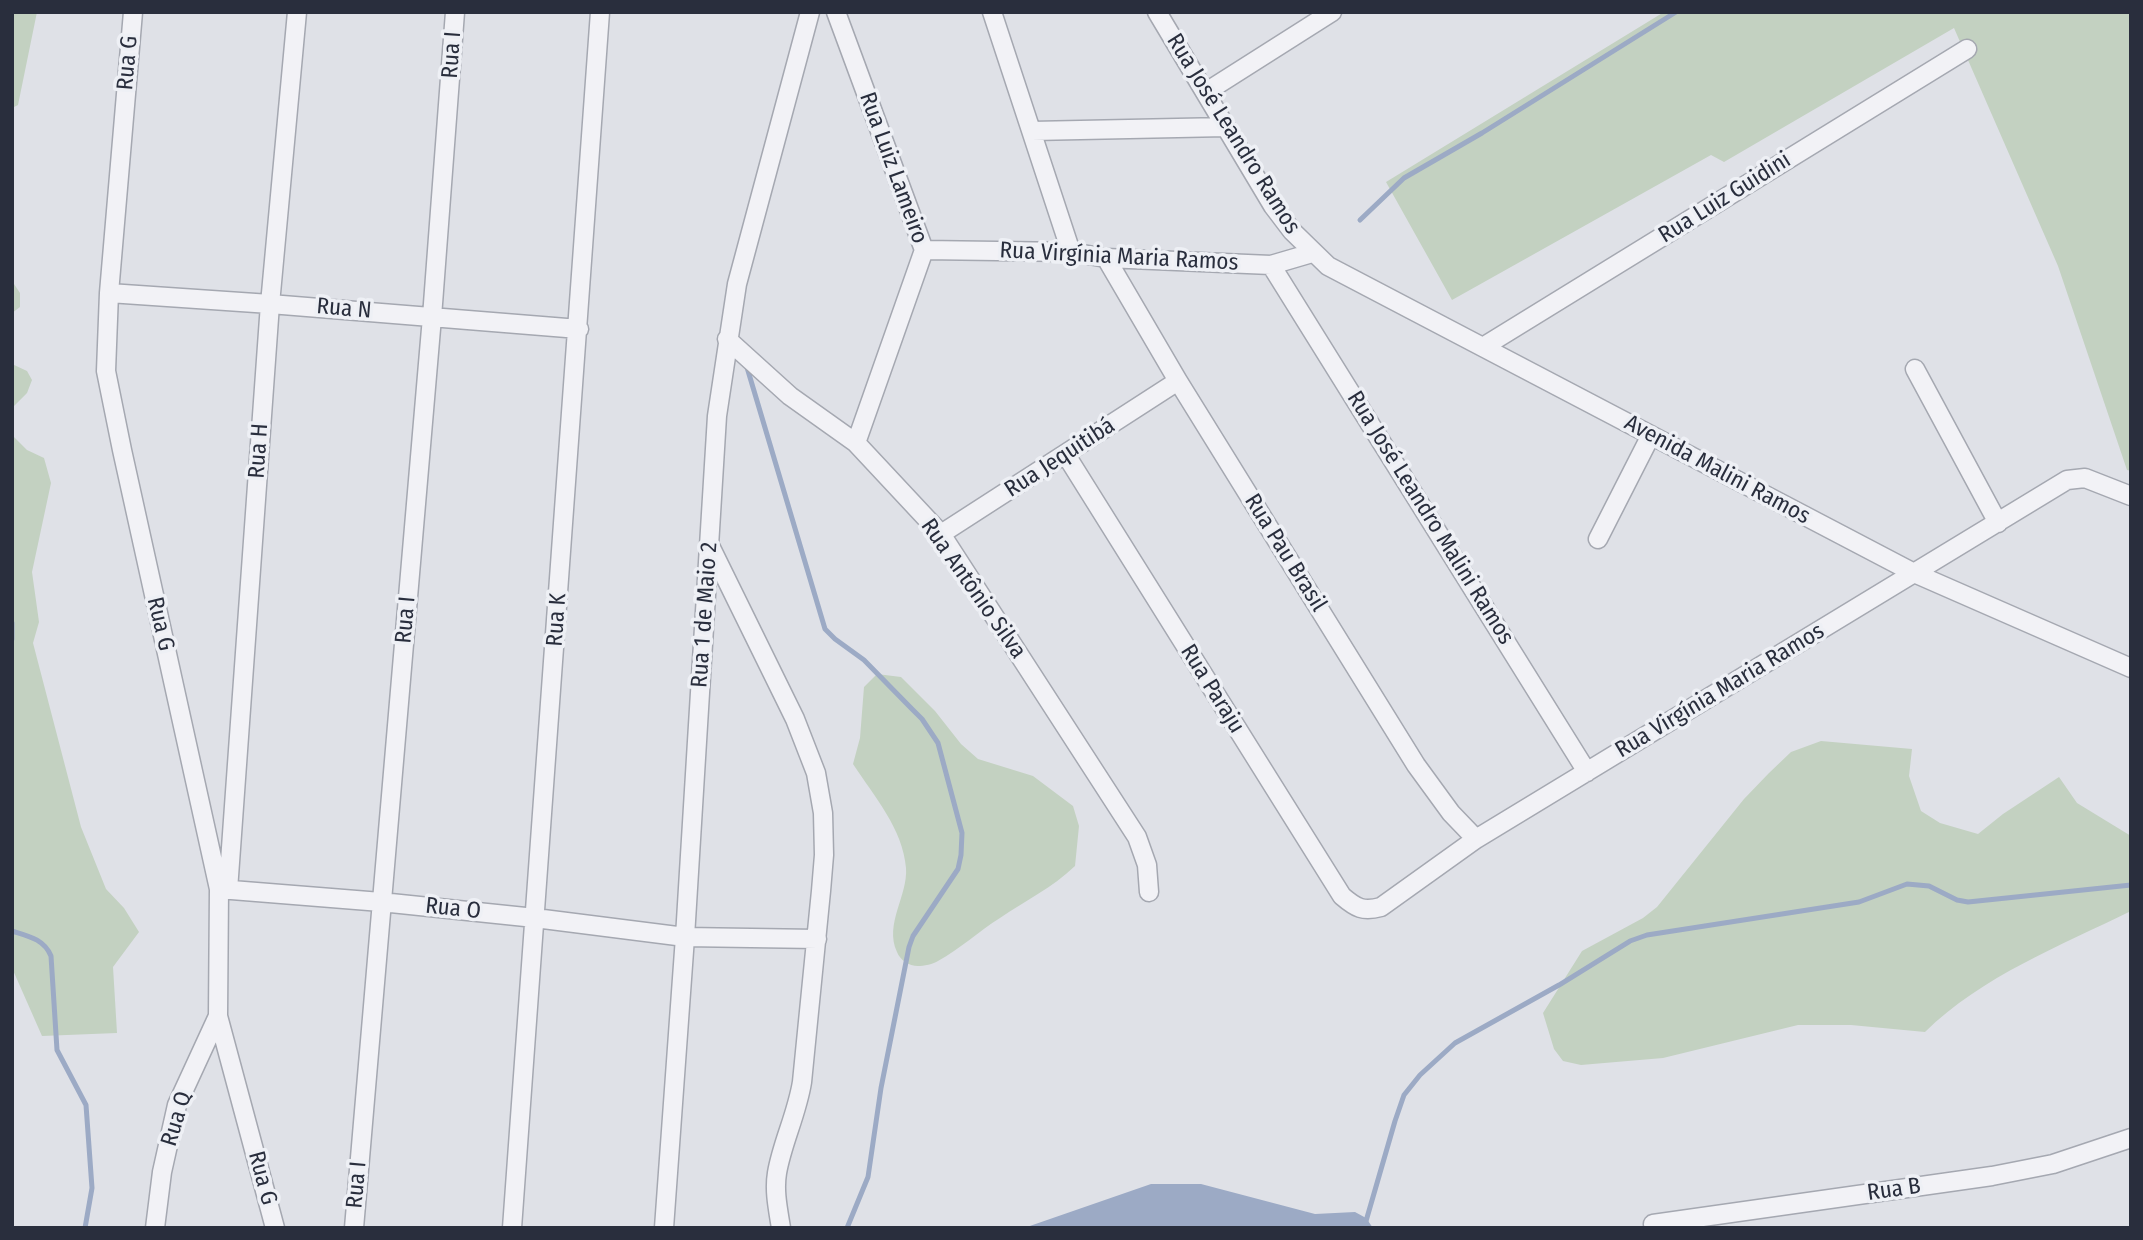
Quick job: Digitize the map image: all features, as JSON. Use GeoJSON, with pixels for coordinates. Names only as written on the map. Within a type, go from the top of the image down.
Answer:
{"type":"FeatureCollection","features":[{"type":"Feature","properties":{"kind":"street","name":"Rua G"},"geometry":{"type":"LineString","coordinates":[[133,12],[109,293],[106,371],[223,890],[218,1016],[275,1228]]}},
{"type":"Feature","properties":{"kind":"street","name":"Rua H"},"geometry":{"type":"LineString","coordinates":[[223,890],[270,303],[297,12]]}},
{"type":"Feature","properties":{"kind":"street","name":"Rua I"},"geometry":{"type":"LineString","coordinates":[[354,1228],[432,317],[455,12]]}},
{"type":"Feature","properties":{"kind":"street","name":"Rua K"},"geometry":{"type":"LineString","coordinates":[[512,1228],[600,12]]}},
{"type":"Feature","properties":{"kind":"street","name":"Rua 1 de Maio 2"},"geometry":{"type":"LineString","coordinates":[[664,1228],[717,416],[737,284],[810,12]]}},
{"type":"Feature","properties":{"kind":"street","name":"Rua Luiz Lameiro"},"geometry":{"type":"LineString","coordinates":[[836,12],[924,250],[856,443]]}},
{"type":"Feature","properties":{"kind":"street"},"geometry":{"type":"LineString","coordinates":[[992,12],[1071,252]]}},
{"type":"Feature","properties":{"kind":"street","name":"Rua José Leandro Ramos"},"geometry":{"type":"LineString","coordinates":[[1157,12],[1273,206],[1312,253]]}},
{"type":"Feature","properties":{"kind":"street"},"geometry":{"type":"LineString","coordinates":[[1206,92],[1332,12]]}},
{"type":"Feature","properties":{"kind":"street","name":"Rua Luiz Guidini"},"geometry":{"type":"LineString","coordinates":[[1483,347],[1967,48]]}},
{"type":"Feature","properties":{"kind":"street"},"geometry":{"type":"LineString","coordinates":[[1032,131],[1226,127]]}},
{"type":"Feature","properties":{"kind":"street","name":"Rua Virgínia Maria Ramos"},"geometry":{"type":"LineString","coordinates":[[924,250],[1071,252],[1106,258],[1271,265],[1312,253]]}},
{"type":"Feature","properties":{"kind":"street","name":"Avenida Malini Ramos"},"geometry":{"type":"LineString","coordinates":[[1312,253],[1343,276],[1914,573],[2131,668]]}},
{"type":"Feature","properties":{"kind":"street","name":"Rua Pau Brasil"},"geometry":{"type":"LineString","coordinates":[[1106,258],[1178,381],[1416,765],[1451,813],[1476,839]]}},
{"type":"Feature","properties":{"kind":"street","name":"Rua José Leandro Malini Ramos"},"geometry":{"type":"LineString","coordinates":[[1271,265],[1587,772]]}},
{"type":"Feature","properties":{"kind":"street","name":"Rua N"},"geometry":{"type":"LineString","coordinates":[[109,293],[270,303],[579,329]]}},
{"type":"Feature","properties":{"kind":"street","name":"Rua Antônio Silva"},"geometry":{"type":"LineString","coordinates":[[727,339],[790,396],[856,443],[941,534],[1137,837],[1147,865],[1149,892]]}},
{"type":"Feature","properties":{"kind":"street"},"geometry":{"type":"LineString","coordinates":[[1915,369],[1998,523]]}},
{"type":"Feature","properties":{"kind":"street","name":"Rua Jequitibá"},"geometry":{"type":"LineString","coordinates":[[941,534],[1178,381]]}},
{"type":"Feature","properties":{"kind":"street"},"geometry":{"type":"LineString","coordinates":[[1598,539],[1651,435]]}},
{"type":"Feature","properties":{"kind":"street","name":"Rua Paraju"},"geometry":{"type":"LineString","coordinates":[[1066,455],[1342,896],[1356,908],[1368,911]]}},
{"type":"Feature","properties":{"kind":"street","name":"Rua Virgínia Maria Ramos"},"geometry":{"type":"LineString","coordinates":[[1368,911],[1381,907],[1476,839],[2067,480],[2084,478],[2131,496]]}},
{"type":"Feature","properties":{"kind":"street"},"geometry":{"type":"LineString","coordinates":[[710,545],[795,719],[816,773],[823,813],[824,855],[799,1102],[778,1170],[776,1194],[781,1228]]}},
{"type":"Feature","properties":{"kind":"street","name":"Rua O"},"geometry":{"type":"LineString","coordinates":[[223,890],[381,902],[685,937],[817,939]]}},
{"type":"Feature","properties":{"kind":"street","name":"Rua Q"},"geometry":{"type":"LineString","coordinates":[[155,1228],[162,1172],[177,1105],[218,1016]]}},
{"type":"Feature","properties":{"kind":"street","name":"Rua B"},"geometry":{"type":"LineString","coordinates":[[1653,1224],[1992,1176],[2053,1164],[2131,1138]]}},
{"type":"Feature","properties":{"kind":"green space"},"geometry":{"type":"Polygon","coordinates":[[[12,12],[37,12],[18,105],[12,108],[12,12]]]}},
{"type":"Feature","properties":{"kind":"green space"},"geometry":{"type":"Polygon","coordinates":[[[1664,12],[2131,12],[2131,471],[2127,470],[2058,266],[1954,28],[1724,162],[1711,155],[1452,300],[1386,182],[1664,12]]]}},
{"type":"Feature","properties":{"kind":"green space"},"geometry":{"type":"Polygon","coordinates":[[[12,281],[20,293],[20,307],[12,313],[12,281]]]}},
{"type":"Feature","properties":{"kind":"green space"},"geometry":{"type":"Polygon","coordinates":[[[12,364],[27,371],[32,380],[27,393],[12,408],[12,364]]]}},
{"type":"Feature","properties":{"kind":"green space"},"geometry":{"type":"Polygon","coordinates":[[[12,435],[27,450],[44,458],[51,483],[32,572],[39,622],[33,643],[81,827],[106,889],[124,908],[139,932],[113,967],[117,1033],[42,1036],[12,968],[12,435]]]}},
{"type":"Feature","properties":{"kind":"green space"},"geometry":{"type":"Polygon","coordinates":[[[877,674],[901,677],[935,711],[961,744],[978,759],[1033,776],[1073,806],[1079,826],[1075,866],[954,951],[925,965],[908,964],[897,952],[893,931],[906,878],[904,854],[886,813],[853,764],[860,738],[864,687],[877,674]]]}},
{"type":"Feature","properties":{"kind":"green space"},"geometry":{"type":"Polygon","coordinates":[[[1821,741],[1912,749],[1909,776],[1921,811],[1940,823],[1978,834],[2059,777],[2077,803],[2131,836],[2131,911],[1997,978],[1947,1012],[1925,1032],[1851,1025],[1798,1025],[1663,1058],[1581,1065],[1563,1061],[1554,1049],[1543,1013],[1582,951],[1643,918],[1657,907],[1744,799],[1769,773],[1791,752],[1821,741]]]}},
{"type":"Feature","properties":{"kind":"water"},"geometry":{"type":"Polygon","coordinates":[[[1151,1184],[1201,1184],[1315,1214],[1355,1212],[1366,1218],[1373,1228],[1024,1228],[1151,1184]]]}},
{"type":"Feature","properties":{"kind":"waterway"},"geometry":{"type":"LineString","coordinates":[[1360,220],[1404,178],[1482,133],[1676,12]]}},
{"type":"Feature","properties":{"kind":"waterway"},"geometry":{"type":"LineString","coordinates":[[746,364],[825,629],[864,660],[922,719],[938,743],[962,833],[958,869],[913,936],[909,947],[881,1088],[868,1177],[847,1228]]}},
{"type":"Feature","properties":{"kind":"waterway"},"geometry":{"type":"LineString","coordinates":[[12,623],[12,639]]}},
{"type":"Feature","properties":{"kind":"waterway"},"geometry":{"type":"LineString","coordinates":[[1364,1228],[1404,1095],[1420,1075],[1455,1043],[1559,985],[1630,941],[1647,935],[1859,902],[1907,884],[1929,886],[1957,900],[1968,902],[2131,885]]}},
{"type":"Feature","properties":{"kind":"waterway"},"geometry":{"type":"LineString","coordinates":[[12,931],[40,942],[51,956],[57,1050],[86,1105],[92,1188],[85,1228]]}}]}
